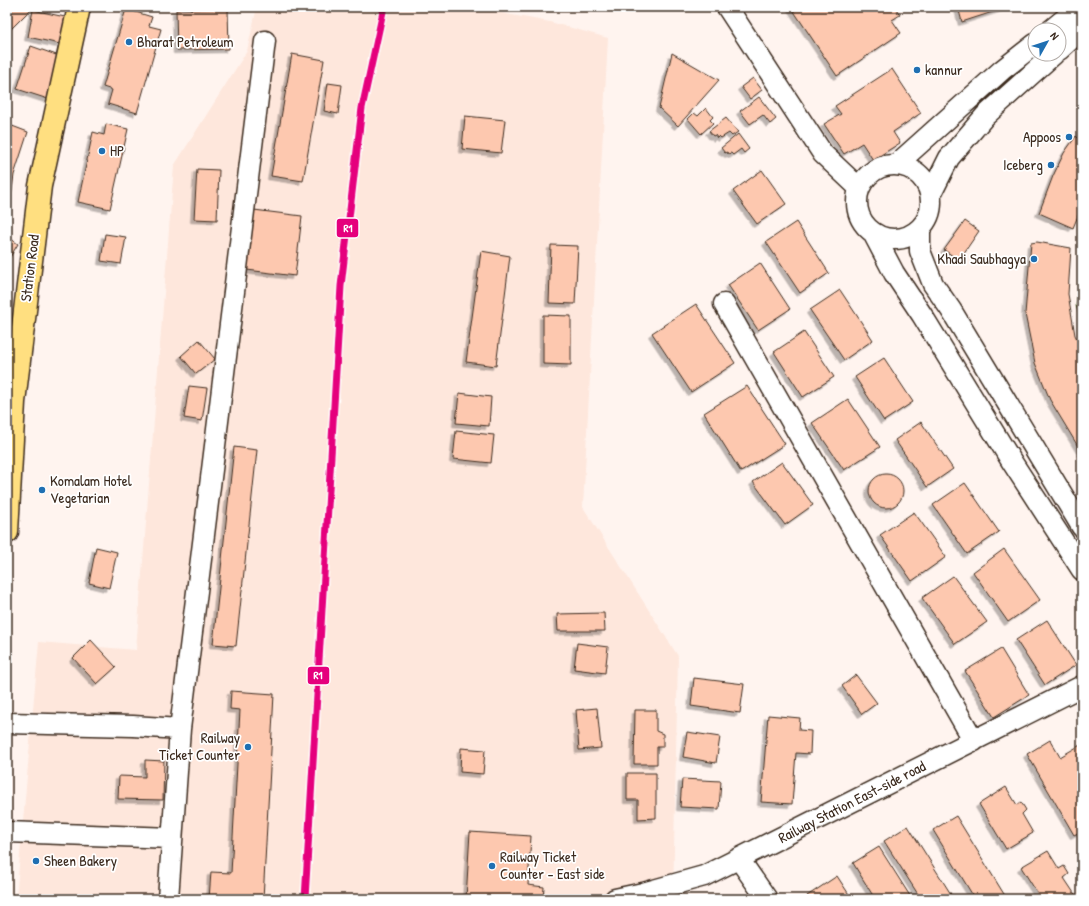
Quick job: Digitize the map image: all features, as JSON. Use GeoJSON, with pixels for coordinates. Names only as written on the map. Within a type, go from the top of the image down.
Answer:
{"type":"FeatureCollection","features":[{"type":"Feature","properties":{"kind":"main road","name":"Station Road"},"geometry":{"type":"LineString","coordinates":[[7,532],[14,402],[40,186],[79,7]]}},
{"type":"Feature","properties":{"kind":"street"},"geometry":{"type":"LineString","coordinates":[[726,7],[823,154],[859,188]]}},
{"type":"Feature","properties":{"kind":"street"},"geometry":{"type":"LineString","coordinates":[[1061,22],[1074,11],[1082,10]]}},
{"type":"Feature","properties":{"kind":"street"},"geometry":{"type":"LineString","coordinates":[[1067,43],[1082,29]]}},
{"type":"Feature","properties":{"kind":"street"},"geometry":{"type":"LineString","coordinates":[[168,899],[180,729],[265,41]]}},
{"type":"Feature","properties":{"kind":"street"},"geometry":{"type":"LineString","coordinates":[[897,164],[1002,70],[1027,50]]}},
{"type":"Feature","properties":{"kind":"street"},"geometry":{"type":"LineString","coordinates":[[931,194],[949,158],[985,116],[1045,62]]}},
{"type":"Feature","properties":{"kind":"street"},"geometry":{"type":"LineString","coordinates":[[873,233],[885,238],[897,239],[909,236],[920,229],[927,219],[931,207],[931,194],[926,183],[919,174],[908,167],[897,164],[885,165],[874,170],[865,178],[859,188],[856,200],[858,213],[864,224],[873,233],[894,273],[922,315],[1012,462],[1082,570]]}},
{"type":"Feature","properties":{"kind":"street"},"geometry":{"type":"LineString","coordinates":[[920,229],[920,251],[933,284],[951,310],[1082,527]]}},
{"type":"Feature","properties":{"kind":"street"},"geometry":{"type":"LineString","coordinates":[[724,304],[974,741]]}},
{"type":"Feature","properties":{"kind":"street","name":"Railway Station East-side road"},"geometry":{"type":"LineString","coordinates":[[615,899],[704,876],[1082,686]]}},
{"type":"Feature","properties":{"kind":"street"},"geometry":{"type":"LineString","coordinates":[[7,723],[134,726],[180,729]]}},
{"type":"Feature","properties":{"kind":"street"},"geometry":{"type":"LineString","coordinates":[[7,832],[172,838]]}},
{"type":"Feature","properties":{"kind":"street"},"geometry":{"type":"LineString","coordinates":[[739,859],[767,899]]}},
{"type":"Feature","properties":{"kind":"shaded area"},"geometry":{"type":"Polygon","coordinates":[[[257,7],[468,7],[550,22],[608,38],[583,507],[678,656],[673,899],[16,899],[39,642],[136,650],[174,166],[247,51],[257,7]]]}},
{"type":"Feature","properties":{"kind":"green space"},"geometry":{"type":"Polygon","coordinates":[[[1082,250],[1082,324],[1076,306],[1082,250]]]}},
{"type":"Feature","properties":{"kind":"building"},"geometry":{"type":"Polygon","coordinates":[[[7,7],[33,7],[7,33],[7,7]]]}},
{"type":"Feature","properties":{"kind":"building"},"geometry":{"type":"Polygon","coordinates":[[[791,7],[895,7],[900,15],[892,20],[901,33],[837,76],[791,7]]]}},
{"type":"Feature","properties":{"kind":"building"},"geometry":{"type":"Polygon","coordinates":[[[958,7],[1008,7],[962,22],[958,7]]]}},
{"type":"Feature","properties":{"kind":"building"},"geometry":{"type":"Polygon","coordinates":[[[126,9],[152,17],[149,26],[161,29],[137,113],[108,104],[112,90],[103,87],[126,9]]]}},
{"type":"Feature","properties":{"kind":"building"},"geometry":{"type":"Polygon","coordinates":[[[228,9],[229,49],[177,50],[176,10],[228,9]]]}},
{"type":"Feature","properties":{"kind":"building"},"geometry":{"type":"Polygon","coordinates":[[[33,10],[65,17],[60,44],[28,37],[33,10]]]}},
{"type":"Feature","properties":{"kind":"building"},"geometry":{"type":"Polygon","coordinates":[[[31,46],[62,57],[48,99],[17,89],[31,46]]]}},
{"type":"Feature","properties":{"kind":"building"},"geometry":{"type":"Polygon","coordinates":[[[672,53],[719,80],[678,126],[659,108],[672,53]]]}},
{"type":"Feature","properties":{"kind":"building"},"geometry":{"type":"Polygon","coordinates":[[[292,54],[324,60],[303,181],[271,176],[292,54]]]}},
{"type":"Feature","properties":{"kind":"building"},"geometry":{"type":"Polygon","coordinates":[[[892,69],[921,113],[893,132],[900,143],[873,160],[862,143],[844,154],[824,124],[841,114],[835,106],[892,69]]]}},
{"type":"Feature","properties":{"kind":"building"},"geometry":{"type":"Polygon","coordinates":[[[753,78],[762,90],[750,99],[741,87],[753,78]]]}},
{"type":"Feature","properties":{"kind":"building"},"geometry":{"type":"Polygon","coordinates":[[[328,83],[342,85],[338,114],[324,111],[328,83]]]}},
{"type":"Feature","properties":{"kind":"building"},"geometry":{"type":"Polygon","coordinates":[[[759,97],[776,119],[770,124],[763,115],[750,124],[740,111],[759,97]]]}},
{"type":"Feature","properties":{"kind":"building"},"geometry":{"type":"Polygon","coordinates":[[[706,108],[713,117],[710,120],[713,123],[701,134],[688,119],[694,113],[698,116],[706,108]]]}},
{"type":"Feature","properties":{"kind":"building"},"geometry":{"type":"Polygon","coordinates":[[[465,116],[505,120],[501,153],[462,149],[465,116]]]}},
{"type":"Feature","properties":{"kind":"building"},"geometry":{"type":"Polygon","coordinates":[[[726,118],[738,132],[732,136],[729,133],[721,138],[719,136],[717,138],[715,135],[713,136],[709,131],[726,118]]]}},
{"type":"Feature","properties":{"kind":"building"},"geometry":{"type":"Polygon","coordinates":[[[7,124],[28,132],[14,175],[9,212],[7,210],[7,124]]]}},
{"type":"Feature","properties":{"kind":"building"},"geometry":{"type":"Polygon","coordinates":[[[106,124],[128,129],[110,209],[78,202],[93,132],[104,135],[106,124]]]}},
{"type":"Feature","properties":{"kind":"building"},"geometry":{"type":"Polygon","coordinates":[[[738,134],[749,149],[744,153],[741,149],[733,155],[731,153],[728,154],[727,152],[725,153],[721,148],[738,134]]]}},
{"type":"Feature","properties":{"kind":"building"},"geometry":{"type":"Polygon","coordinates":[[[1076,136],[1082,142],[1082,206],[1073,228],[1039,213],[1053,176],[1064,153],[1076,136]]]}},
{"type":"Feature","properties":{"kind":"building"},"geometry":{"type":"Polygon","coordinates":[[[197,169],[219,170],[217,220],[194,219],[197,169]]]}},
{"type":"Feature","properties":{"kind":"building"},"geometry":{"type":"Polygon","coordinates":[[[762,170],[786,204],[757,224],[733,191],[762,170]]]}},
{"type":"Feature","properties":{"kind":"building"},"geometry":{"type":"Polygon","coordinates":[[[246,209],[302,216],[295,276],[239,269],[246,209]]]}},
{"type":"Feature","properties":{"kind":"building"},"geometry":{"type":"Polygon","coordinates":[[[965,221],[979,231],[959,260],[944,250],[965,221]]]}},
{"type":"Feature","properties":{"kind":"building"},"geometry":{"type":"Polygon","coordinates":[[[796,222],[829,273],[800,293],[766,242],[796,222]]]}},
{"type":"Feature","properties":{"kind":"building"},"geometry":{"type":"Polygon","coordinates":[[[105,234],[126,237],[121,264],[101,261],[105,234]]]}},
{"type":"Feature","properties":{"kind":"building"},"geometry":{"type":"Polygon","coordinates":[[[7,236],[18,244],[7,262],[7,236]]]}},
{"type":"Feature","properties":{"kind":"building"},"geometry":{"type":"Polygon","coordinates":[[[1037,242],[1071,248],[1068,294],[1075,335],[1082,349],[1082,453],[1050,400],[1035,363],[1025,314],[1031,243],[1037,242]]]}},
{"type":"Feature","properties":{"kind":"building"},"geometry":{"type":"Polygon","coordinates":[[[551,245],[578,246],[575,304],[549,303],[551,245]]]}},
{"type":"Feature","properties":{"kind":"building"},"geometry":{"type":"Polygon","coordinates":[[[481,251],[510,256],[496,366],[466,362],[481,251]]]}},
{"type":"Feature","properties":{"kind":"building"},"geometry":{"type":"Polygon","coordinates":[[[760,263],[790,309],[758,330],[728,285],[760,263]]]}},
{"type":"Feature","properties":{"kind":"building"},"geometry":{"type":"Polygon","coordinates":[[[840,290],[873,340],[844,360],[810,310],[840,290]]]}},
{"type":"Feature","properties":{"kind":"building"},"geometry":{"type":"Polygon","coordinates":[[[696,304],[735,363],[691,392],[652,333],[696,304]]]}},
{"type":"Feature","properties":{"kind":"building"},"geometry":{"type":"Polygon","coordinates":[[[543,315],[571,316],[571,365],[543,364],[543,315]]]}},
{"type":"Feature","properties":{"kind":"building"},"geometry":{"type":"Polygon","coordinates":[[[804,332],[834,377],[803,397],[774,352],[804,332]]]}},
{"type":"Feature","properties":{"kind":"building"},"geometry":{"type":"Polygon","coordinates":[[[199,340],[215,359],[196,374],[181,356],[199,340]]]}},
{"type":"Feature","properties":{"kind":"building"},"geometry":{"type":"Polygon","coordinates":[[[884,358],[913,402],[884,421],[855,377],[884,358]]]}},
{"type":"Feature","properties":{"kind":"building"},"geometry":{"type":"Polygon","coordinates":[[[189,386],[207,388],[202,421],[184,418],[189,386]]]}},
{"type":"Feature","properties":{"kind":"building"},"geometry":{"type":"Polygon","coordinates":[[[747,386],[785,444],[741,472],[704,413],[747,386]]]}},
{"type":"Feature","properties":{"kind":"building"},"geometry":{"type":"Polygon","coordinates":[[[459,393],[491,397],[489,426],[456,423],[459,393]]]}},
{"type":"Feature","properties":{"kind":"building"},"geometry":{"type":"Polygon","coordinates":[[[848,399],[880,447],[844,470],[812,423],[848,399]]]}},
{"type":"Feature","properties":{"kind":"building"},"geometry":{"type":"Polygon","coordinates":[[[921,422],[953,469],[927,487],[895,440],[921,422]]]}},
{"type":"Feature","properties":{"kind":"building"},"geometry":{"type":"Polygon","coordinates":[[[456,431],[494,435],[491,463],[453,459],[456,431]]]}},
{"type":"Feature","properties":{"kind":"building"},"geometry":{"type":"Polygon","coordinates":[[[234,447],[257,450],[236,646],[213,644],[234,447]]]}},
{"type":"Feature","properties":{"kind":"building"},"geometry":{"type":"Polygon","coordinates":[[[782,462],[813,505],[785,525],[753,482],[782,462]]]}},
{"type":"Feature","properties":{"kind":"building"},"geometry":{"type":"Polygon","coordinates":[[[889,474],[896,476],[901,481],[903,491],[901,501],[896,506],[883,508],[876,506],[871,501],[869,488],[871,481],[876,476],[889,474]]]}},
{"type":"Feature","properties":{"kind":"building"},"geometry":{"type":"Polygon","coordinates":[[[965,483],[999,532],[967,554],[933,505],[965,483]]]}},
{"type":"Feature","properties":{"kind":"building"},"geometry":{"type":"Polygon","coordinates":[[[914,512],[946,557],[912,581],[880,535],[914,512]]]}},
{"type":"Feature","properties":{"kind":"building"},"geometry":{"type":"Polygon","coordinates":[[[96,547],[117,552],[109,588],[89,583],[96,547]]]}},
{"type":"Feature","properties":{"kind":"building"},"geometry":{"type":"Polygon","coordinates":[[[1004,549],[1040,600],[1008,622],[973,572],[1004,549]]]}},
{"type":"Feature","properties":{"kind":"building"},"geometry":{"type":"Polygon","coordinates":[[[953,576],[987,622],[955,644],[922,598],[953,576]]]}},
{"type":"Feature","properties":{"kind":"building"},"geometry":{"type":"Polygon","coordinates":[[[604,613],[605,631],[558,631],[557,614],[604,613]]]}},
{"type":"Feature","properties":{"kind":"building"},"geometry":{"type":"Polygon","coordinates":[[[1047,620],[1076,665],[1045,685],[1016,640],[1047,620]]]}},
{"type":"Feature","properties":{"kind":"building"},"geometry":{"type":"Polygon","coordinates":[[[91,640],[116,667],[97,684],[73,658],[91,640]]]}},
{"type":"Feature","properties":{"kind":"building"},"geometry":{"type":"Polygon","coordinates":[[[577,643],[608,647],[605,673],[574,669],[577,643]]]}},
{"type":"Feature","properties":{"kind":"building"},"geometry":{"type":"Polygon","coordinates":[[[1001,649],[1029,695],[994,717],[965,671],[1001,649]]]}},
{"type":"Feature","properties":{"kind":"building"},"geometry":{"type":"Polygon","coordinates":[[[856,675],[877,703],[862,714],[842,686],[856,675]]]}},
{"type":"Feature","properties":{"kind":"building"},"geometry":{"type":"Polygon","coordinates":[[[694,678],[744,684],[740,713],[691,706],[694,678]]]}},
{"type":"Feature","properties":{"kind":"building"},"geometry":{"type":"Polygon","coordinates":[[[231,691],[274,694],[263,899],[209,899],[211,872],[231,873],[240,710],[230,709],[231,691]]]}},
{"type":"Feature","properties":{"kind":"building"},"geometry":{"type":"Polygon","coordinates":[[[597,708],[601,748],[579,750],[576,710],[597,708]]]}},
{"type":"Feature","properties":{"kind":"building"},"geometry":{"type":"Polygon","coordinates":[[[635,710],[656,710],[656,731],[663,734],[663,747],[657,747],[657,764],[634,764],[635,710]]]}},
{"type":"Feature","properties":{"kind":"building"},"geometry":{"type":"Polygon","coordinates":[[[768,715],[800,718],[799,730],[811,731],[810,754],[796,753],[792,804],[761,802],[768,715]]]}},
{"type":"Feature","properties":{"kind":"building"},"geometry":{"type":"Polygon","coordinates":[[[687,732],[720,737],[716,763],[683,757],[687,732]]]}},
{"type":"Feature","properties":{"kind":"building"},"geometry":{"type":"Polygon","coordinates":[[[1050,740],[1060,757],[1082,744],[1082,831],[1074,835],[1027,754],[1050,740]]]}},
{"type":"Feature","properties":{"kind":"building"},"geometry":{"type":"Polygon","coordinates":[[[461,748],[485,750],[483,774],[460,772],[461,748]]]}},
{"type":"Feature","properties":{"kind":"building"},"geometry":{"type":"Polygon","coordinates":[[[145,760],[164,761],[163,800],[118,799],[119,776],[145,777],[145,760]]]}},
{"type":"Feature","properties":{"kind":"building"},"geometry":{"type":"Polygon","coordinates":[[[627,773],[656,773],[656,818],[638,819],[638,800],[627,800],[627,773]]]}},
{"type":"Feature","properties":{"kind":"building"},"geometry":{"type":"Polygon","coordinates":[[[682,779],[721,781],[719,809],[680,807],[682,779]]]}},
{"type":"Feature","properties":{"kind":"building"},"geometry":{"type":"Polygon","coordinates":[[[1006,787],[1017,805],[1021,802],[1026,810],[1022,814],[1033,833],[1006,849],[979,804],[1006,787]]]}},
{"type":"Feature","properties":{"kind":"building"},"geometry":{"type":"Polygon","coordinates":[[[956,816],[1007,899],[975,899],[933,830],[956,816]]]}},
{"type":"Feature","properties":{"kind":"building"},"geometry":{"type":"Polygon","coordinates":[[[908,826],[954,899],[921,899],[884,841],[908,826]]]}},
{"type":"Feature","properties":{"kind":"building"},"geometry":{"type":"Polygon","coordinates":[[[470,832],[531,836],[528,885],[544,887],[543,899],[466,899],[470,832]]]}},
{"type":"Feature","properties":{"kind":"building"},"geometry":{"type":"Polygon","coordinates":[[[879,847],[912,899],[875,899],[853,863],[879,847]]]}},
{"type":"Feature","properties":{"kind":"building"},"geometry":{"type":"Polygon","coordinates":[[[1048,851],[1059,869],[1064,866],[1069,874],[1064,878],[1076,896],[1071,899],[1041,899],[1021,867],[1048,851]]]}},
{"type":"Feature","properties":{"kind":"building"},"geometry":{"type":"Polygon","coordinates":[[[837,876],[852,899],[809,899],[807,896],[837,876]]]}},
{"type":"Feature","properties":{"kind":"railway"},"geometry":{"type":"LineString","coordinates":[[305,899],[341,286],[362,108],[384,7]]}},
{"type":"Feature","properties":{"kind":"transit line","name":"R1"},"geometry":{"type":"LineString","coordinates":[[305,899],[341,286],[362,108],[384,7]]}},
{"type":"Feature","properties":{"kind":"place","name":"Bharat Petroleum"},"geometry":{"type":"Point","coordinates":[129,42]}},
{"type":"Feature","properties":{"kind":"place","name":"kannur"},"geometry":{"type":"Point","coordinates":[917,70]}},
{"type":"Feature","properties":{"kind":"place","name":"Appoos"},"geometry":{"type":"Point","coordinates":[1069,137]}},
{"type":"Feature","properties":{"kind":"place","name":"HP"},"geometry":{"type":"Point","coordinates":[102,151]}},
{"type":"Feature","properties":{"kind":"place","name":"Iceberg"},"geometry":{"type":"Point","coordinates":[1051,165]}},
{"type":"Feature","properties":{"kind":"place","name":"Khadi Saubhagya"},"geometry":{"type":"Point","coordinates":[1034,259]}},
{"type":"Feature","properties":{"kind":"place","name":"Komalam Hotel Vegetarian"},"geometry":{"type":"Point","coordinates":[42,490]}},
{"type":"Feature","properties":{"kind":"place","name":"Railway Ticket Counter"},"geometry":{"type":"Point","coordinates":[248,747]}},
{"type":"Feature","properties":{"kind":"place","name":"Sheen Bakery"},"geometry":{"type":"Point","coordinates":[36,861]}},
{"type":"Feature","properties":{"kind":"place","name":"Railway Ticket Counter - East side"},"geometry":{"type":"Point","coordinates":[492,866]}}]}
